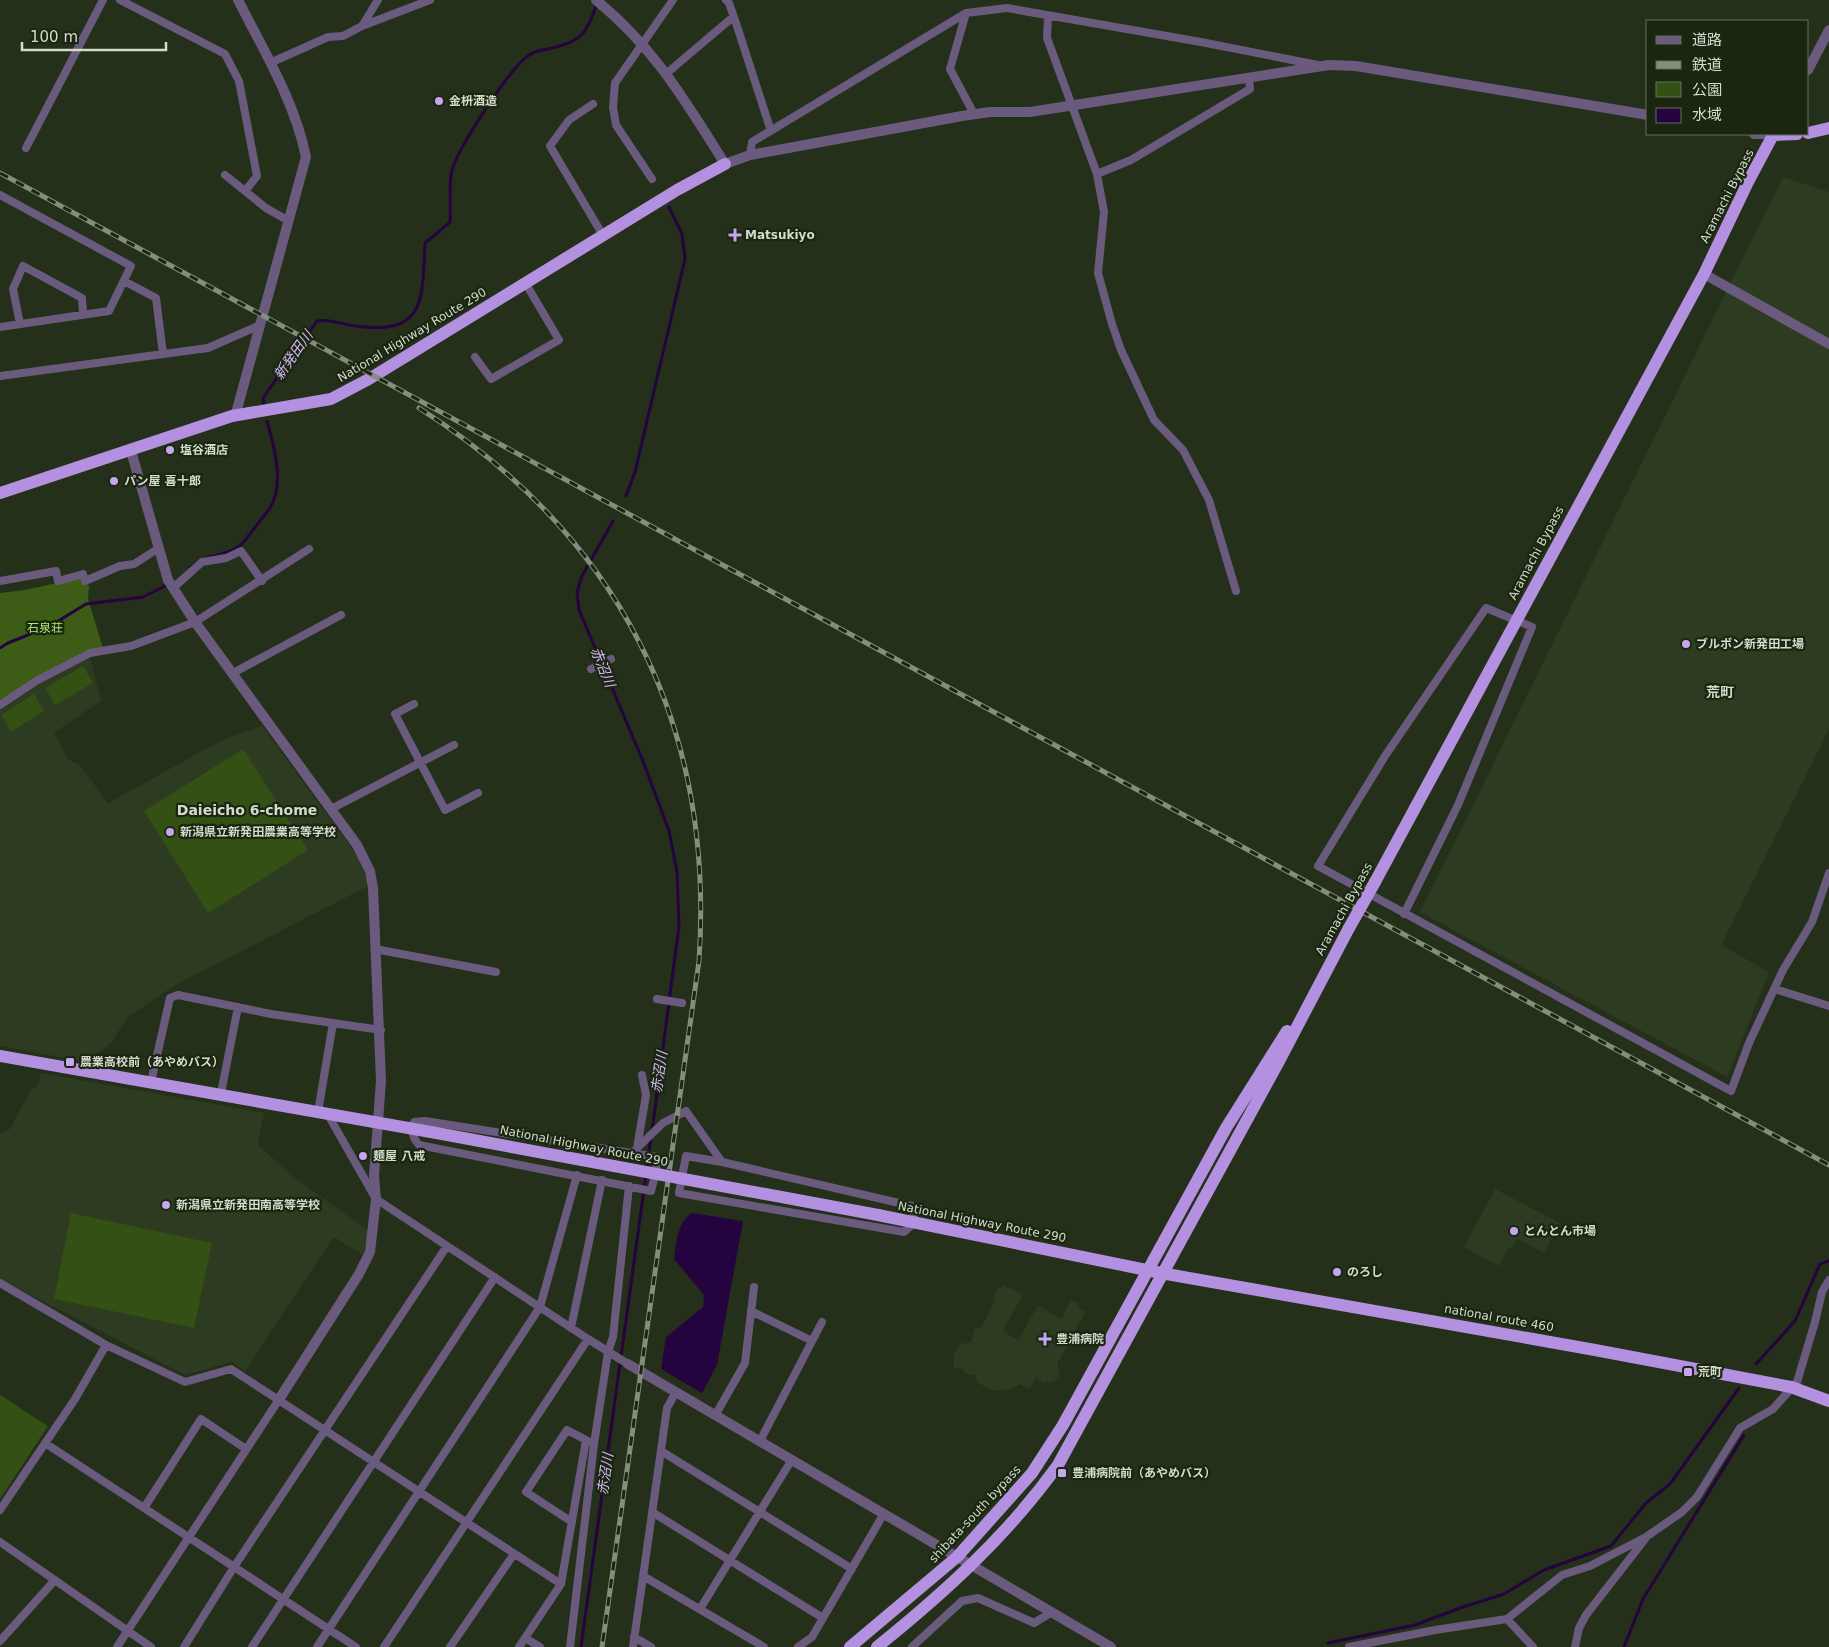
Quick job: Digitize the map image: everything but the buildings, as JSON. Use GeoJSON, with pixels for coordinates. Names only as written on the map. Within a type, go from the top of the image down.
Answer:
{"type":"FeatureCollection","features":[{"type":"Feature","properties":{"kind":"highway"},"geometry":{"type":"LineString","coordinates":[[1809,132],[1829,128]]}},
{"type":"Feature","properties":{"kind":"highway","name":"Aramachi Bypass"},"geometry":{"type":"LineString","coordinates":[[1161,1273],[1274,1071],[1349,928],[1704,274],[1748,182],[1773,135]]}},
{"type":"Feature","properties":{"kind":"highway","name":"National Highway Route 290"},"geometry":{"type":"LineString","coordinates":[[0,493],[232,416],[332,399],[369,379],[604,237],[677,190],[725,164]]}},
{"type":"Feature","properties":{"kind":"highway","name":"Aramachi Bypass"},"geometry":{"type":"LineString","coordinates":[[1146,1270],[1268,1058],[1320,982]]}},
{"type":"Feature","properties":{"kind":"highway","name":"National Highway Route 290"},"geometry":{"type":"LineString","coordinates":[[0,1056],[221,1093],[878,1215],[1161,1273]]}},
{"type":"Feature","properties":{"kind":"highway","name":"shibata-south bypass"},"geometry":{"type":"LineString","coordinates":[[850,1647],[957,1557],[1014,1495],[1046,1452],[1146,1270]]}},
{"type":"Feature","properties":{"kind":"highway"},"geometry":{"type":"LineString","coordinates":[[877,1647],[972,1566],[1022,1511],[1058,1465],[1161,1273]]}},
{"type":"Feature","properties":{"kind":"highway","name":"national route 460"},"geometry":{"type":"LineString","coordinates":[[1161,1273],[1587,1348],[1791,1387],[1829,1401]]}},
{"type":"Feature","properties":{"kind":"street"},"geometry":{"type":"LineString","coordinates":[[26,148],[103,0]]}},
{"type":"Feature","properties":{"kind":"street"},"geometry":{"type":"LineString","coordinates":[[120,0],[226,54],[239,80],[256,176],[244,191]]}},
{"type":"Feature","properties":{"kind":"street"},"geometry":{"type":"LineString","coordinates":[[232,416],[236,412],[287,220],[306,157],[302,136],[270,63],[238,0]]}},
{"type":"Feature","properties":{"kind":"street"},"geometry":{"type":"LineString","coordinates":[[362,26],[378,0]]}},
{"type":"Feature","properties":{"kind":"street"},"geometry":{"type":"LineString","coordinates":[[270,63],[328,37],[343,36],[362,26],[430,0]]}},
{"type":"Feature","properties":{"kind":"street"},"geometry":{"type":"LineString","coordinates":[[652,179],[616,125],[613,107],[615,83],[673,0]]}},
{"type":"Feature","properties":{"kind":"street"},"geometry":{"type":"LineString","coordinates":[[726,0],[729,3],[771,131]]}},
{"type":"Feature","properties":{"kind":"street"},"geometry":{"type":"LineString","coordinates":[[599,3],[642,43],[667,73],[725,164],[750,155],[974,114],[1030,112],[1323,66],[1356,66],[1646,115]]}},
{"type":"Feature","properties":{"kind":"street"},"geometry":{"type":"LineString","coordinates":[[750,155],[752,142],[966,13],[1007,8],[1201,42],[1323,66]]}},
{"type":"Feature","properties":{"kind":"street"},"geometry":{"type":"LineString","coordinates":[[966,13],[950,69],[974,114]]}},
{"type":"Feature","properties":{"kind":"street"},"geometry":{"type":"LineString","coordinates":[[1048,16],[1047,38],[1097,174],[1104,212],[1098,273],[1112,324],[1121,350],[1154,420],[1182,450],[1209,500],[1236,591]]}},
{"type":"Feature","properties":{"kind":"street"},"geometry":{"type":"LineString","coordinates":[[667,73],[733,17]]}},
{"type":"Feature","properties":{"kind":"street"},"geometry":{"type":"LineString","coordinates":[[1809,68],[1829,30]]}},
{"type":"Feature","properties":{"kind":"street"},"geometry":{"type":"LineString","coordinates":[[1097,174],[1131,160],[1250,89],[1249,77]]}},
{"type":"Feature","properties":{"kind":"street"},"geometry":{"type":"LineString","coordinates":[[593,104],[570,120],[550,146],[604,237]]}},
{"type":"Feature","properties":{"kind":"street"},"geometry":{"type":"LineString","coordinates":[[225,175],[266,208],[287,220]]}},
{"type":"Feature","properties":{"kind":"street"},"geometry":{"type":"LineString","coordinates":[[0,327],[109,310],[131,266],[1,198]]}},
{"type":"Feature","properties":{"kind":"street"},"geometry":{"type":"LineString","coordinates":[[20,324],[13,289],[23,266],[82,298],[84,314]]}},
{"type":"Feature","properties":{"kind":"street"},"geometry":{"type":"LineString","coordinates":[[1704,274],[1829,344]]}},
{"type":"Feature","properties":{"kind":"street"},"geometry":{"type":"LineString","coordinates":[[124,281],[156,298],[163,354]]}},
{"type":"Feature","properties":{"kind":"street"},"geometry":{"type":"LineString","coordinates":[[475,357],[492,380],[559,340],[526,284]]}},
{"type":"Feature","properties":{"kind":"street"},"geometry":{"type":"LineString","coordinates":[[0,376],[208,348],[260,324]]}},
{"type":"Feature","properties":{"kind":"street"},"geometry":{"type":"LineString","coordinates":[[117,1647],[278,1401],[363,1267],[370,1252],[376,1200],[374,1176],[380,1122],[381,1030],[370,871],[360,851],[332,809],[196,622],[171,584],[130,450]]}},
{"type":"Feature","properties":{"kind":"street"},"geometry":{"type":"LineString","coordinates":[[0,581],[56,571],[58,581],[84,574],[85,581],[120,566],[134,564],[159,548]]}},
{"type":"Feature","properties":{"kind":"street"},"geometry":{"type":"LineString","coordinates":[[0,706],[36,681],[90,653],[131,646],[196,622],[309,549]]}},
{"type":"Feature","properties":{"kind":"street"},"geometry":{"type":"LineString","coordinates":[[171,584],[202,562],[226,558],[241,551],[262,581]]}},
{"type":"Feature","properties":{"kind":"street"},"geometry":{"type":"LineString","coordinates":[[1404,914],[1458,806],[1532,627],[1517,619],[1486,608],[1385,756],[1318,866],[1404,914],[1731,1091],[1749,1043],[1783,970],[1812,922],[1829,873]]}},
{"type":"Feature","properties":{"kind":"street"},"geometry":{"type":"LineString","coordinates":[[233,673],[341,615]]}},
{"type":"Feature","properties":{"kind":"street"},"geometry":{"type":"LineString","coordinates":[[591,669],[612,659]]}},
{"type":"Feature","properties":{"kind":"street"},"geometry":{"type":"LineString","coordinates":[[414,704],[395,714],[418,762],[445,810],[478,793]]}},
{"type":"Feature","properties":{"kind":"street"},"geometry":{"type":"LineString","coordinates":[[332,809],[454,744]]}},
{"type":"Feature","properties":{"kind":"street"},"geometry":{"type":"LineString","coordinates":[[375,949],[496,972]]}},
{"type":"Feature","properties":{"kind":"street"},"geometry":{"type":"LineString","coordinates":[[1775,989],[1829,1006]]}},
{"type":"Feature","properties":{"kind":"street"},"geometry":{"type":"LineString","coordinates":[[151,1082],[170,998],[178,995],[238,1008],[381,1030]]}},
{"type":"Feature","properties":{"kind":"street"},"geometry":{"type":"LineString","coordinates":[[657,999],[682,1003]]}},
{"type":"Feature","properties":{"kind":"street"},"geometry":{"type":"LineString","coordinates":[[221,1093],[238,1008]]}},
{"type":"Feature","properties":{"kind":"street"},"geometry":{"type":"LineString","coordinates":[[333,1023],[322,1112],[376,1200],[588,1340],[716,1414],[790,1461],[1111,1647]]}},
{"type":"Feature","properties":{"kind":"street"},"geometry":{"type":"LineString","coordinates":[[634,1150],[646,1095],[642,1075]]}},
{"type":"Feature","properties":{"kind":"street"},"geometry":{"type":"LineString","coordinates":[[634,1150],[663,1123],[686,1111],[722,1162]]}},
{"type":"Feature","properties":{"kind":"street"},"geometry":{"type":"LineString","coordinates":[[425,1121],[634,1150],[657,1157],[656,1172],[650,1190],[419,1145],[414,1139],[411,1129],[414,1122],[425,1121]]}},
{"type":"Feature","properties":{"kind":"street"},"geometry":{"type":"LineString","coordinates":[[686,1156],[722,1162],[912,1206],[915,1222],[904,1232],[679,1193],[686,1156]]}},
{"type":"Feature","properties":{"kind":"street"},"geometry":{"type":"LineString","coordinates":[[318,1647],[540,1307],[577,1175]]}},
{"type":"Feature","properties":{"kind":"street"},"geometry":{"type":"LineString","coordinates":[[571,1328],[602,1180]]}},
{"type":"Feature","properties":{"kind":"street"},"geometry":{"type":"LineString","coordinates":[[570,1647],[594,1444],[608,1352],[613,1338],[629,1186]]}},
{"type":"Feature","properties":{"kind":"street"},"geometry":{"type":"LineString","coordinates":[[184,1647],[234,1567],[447,1246]]}},
{"type":"Feature","properties":{"kind":"street"},"geometry":{"type":"LineString","coordinates":[[252,1647],[495,1277]]}},
{"type":"Feature","properties":{"kind":"street"},"geometry":{"type":"LineString","coordinates":[[1349,1647],[1434,1630],[1507,1619],[1562,1575],[1590,1566],[1646,1537],[1682,1512],[1697,1497],[1740,1428],[1773,1409],[1797,1382],[1822,1292],[1829,1280]]}},
{"type":"Feature","properties":{"kind":"street"},"geometry":{"type":"LineString","coordinates":[[0,1283],[106,1345],[185,1382],[231,1369],[561,1584]]}},
{"type":"Feature","properties":{"kind":"street"},"geometry":{"type":"LineString","coordinates":[[716,1414],[745,1363],[754,1288]]}},
{"type":"Feature","properties":{"kind":"street"},"geometry":{"type":"LineString","coordinates":[[751,1311],[812,1341]]}},
{"type":"Feature","properties":{"kind":"street"},"geometry":{"type":"LineString","coordinates":[[760,1441],[822,1322]]}},
{"type":"Feature","properties":{"kind":"street"},"geometry":{"type":"LineString","coordinates":[[384,1647],[468,1524],[588,1340]]}},
{"type":"Feature","properties":{"kind":"street"},"geometry":{"type":"LineString","coordinates":[[0,1510],[75,1398],[106,1345]]}},
{"type":"Feature","properties":{"kind":"street"},"geometry":{"type":"LineString","coordinates":[[633,1647],[667,1408],[676,1392]]}},
{"type":"Feature","properties":{"kind":"street"},"geometry":{"type":"LineString","coordinates":[[144,1508],[201,1419],[246,1449]]}},
{"type":"Feature","properties":{"kind":"street"},"geometry":{"type":"LineString","coordinates":[[572,1522],[526,1492],[567,1430],[594,1444]]}},
{"type":"Feature","properties":{"kind":"street"},"geometry":{"type":"LineString","coordinates":[[519,1647],[561,1584],[586,1440]]}},
{"type":"Feature","properties":{"kind":"street"},"geometry":{"type":"LineString","coordinates":[[45,1443],[356,1647]]}},
{"type":"Feature","properties":{"kind":"street"},"geometry":{"type":"LineString","coordinates":[[661,1451],[852,1569]]}},
{"type":"Feature","properties":{"kind":"street"},"geometry":{"type":"LineString","coordinates":[[700,1609],[790,1461]]}},
{"type":"Feature","properties":{"kind":"street"},"geometry":{"type":"LineString","coordinates":[[652,1512],[823,1618]]}},
{"type":"Feature","properties":{"kind":"street"},"geometry":{"type":"LineString","coordinates":[[798,1647],[812,1637],[883,1515]]}},
{"type":"Feature","properties":{"kind":"street"},"geometry":{"type":"LineString","coordinates":[[1575,1647],[1579,1628],[1586,1615],[1646,1537]]}},
{"type":"Feature","properties":{"kind":"street"},"geometry":{"type":"LineString","coordinates":[[0,1542],[151,1647]]}},
{"type":"Feature","properties":{"kind":"street"},"geometry":{"type":"LineString","coordinates":[[450,1647],[514,1554]]}},
{"type":"Feature","properties":{"kind":"street"},"geometry":{"type":"LineString","coordinates":[[643,1576],[764,1647]]}},
{"type":"Feature","properties":{"kind":"street"},"geometry":{"type":"LineString","coordinates":[[0,1641],[55,1580]]}},
{"type":"Feature","properties":{"kind":"street"},"geometry":{"type":"LineString","coordinates":[[912,1647],[962,1601],[978,1598],[1034,1623],[1052,1612]]}},
{"type":"Feature","properties":{"kind":"street"},"geometry":{"type":"LineString","coordinates":[[1507,1619],[1533,1647]]}},
{"type":"Feature","properties":{"kind":"street"},"geometry":{"type":"LineString","coordinates":[[634,1637],[652,1647]]}},
{"type":"Feature","properties":{"kind":"street"},"geometry":{"type":"LineString","coordinates":[[525,1638],[540,1647]]}},
{"type":"Feature","properties":{"kind":"shaded area"},"geometry":{"type":"Polygon","coordinates":[[[1783,177],[1829,192],[1829,729],[1721,945],[1769,972],[1727,1077],[1420,912],[1783,177]]]}},
{"type":"Feature","properties":{"kind":"shaded area","name":"新潟県立新発田農業高等学校"},"geometry":{"type":"Polygon","coordinates":[[[89,654],[101,701],[54,733],[69,760],[79,764],[108,803],[222,740],[262,726],[361,861],[368,886],[174,986],[128,1017],[110,1044],[86,1062],[0,1046],[0,706],[89,654]]]}},
{"type":"Feature","properties":{"kind":"shaded area","name":"新潟県立新発田南高等学校"},"geometry":{"type":"Polygon","coordinates":[[[41,1073],[264,1113],[258,1141],[259,1146],[295,1178],[369,1231],[363,1255],[334,1237],[245,1371],[232,1362],[185,1375],[0,1279],[0,1133],[10,1129],[31,1089],[38,1086],[41,1073]]]}},
{"type":"Feature","properties":{"kind":"shaded area","name":"とんとん市場"},"geometry":{"type":"Polygon","coordinates":[[[1495,1189],[1560,1223],[1544,1253],[1517,1239],[1512,1248],[1508,1249],[1499,1266],[1464,1247],[1495,1189]]]}},
{"type":"Feature","properties":{"kind":"shaded area","name":"豊浦病院"},"geometry":{"type":"Polygon","coordinates":[[[1003,1285],[1023,1294],[1003,1331],[1018,1340],[1038,1305],[1061,1319],[1071,1300],[1078,1303],[1079,1309],[1086,1311],[1057,1364],[1060,1375],[1053,1382],[1043,1383],[1036,1377],[1030,1389],[1020,1384],[1012,1389],[995,1391],[978,1383],[974,1374],[969,1375],[960,1368],[953,1368],[954,1354],[961,1344],[971,1342],[975,1327],[980,1329],[995,1301],[992,1299],[998,1288],[1001,1289],[1003,1285]]]}},
{"type":"Feature","properties":{"kind":"green space","name":"石泉荘"},"geometry":{"type":"Polygon","coordinates":[[[80,578],[89,586],[88,599],[103,648],[0,704],[0,593],[25,590],[80,578]]]}},
{"type":"Feature","properties":{"kind":"green space"},"geometry":{"type":"Polygon","coordinates":[[[83,666],[93,683],[55,705],[45,688],[83,666]]]}},
{"type":"Feature","properties":{"kind":"green space"},"geometry":{"type":"Polygon","coordinates":[[[34,694],[44,711],[11,732],[1,715],[34,694]]]}},
{"type":"Feature","properties":{"kind":"green space"},"geometry":{"type":"Polygon","coordinates":[[[243,749],[308,850],[208,913],[144,811],[243,749]]]}},
{"type":"Feature","properties":{"kind":"green space"},"geometry":{"type":"Polygon","coordinates":[[[71,1213],[212,1243],[194,1328],[54,1299],[71,1213]]]}},
{"type":"Feature","properties":{"kind":"green space"},"geometry":{"type":"Polygon","coordinates":[[[0,1395],[48,1426],[0,1499],[0,1395]]]}},
{"type":"Feature","properties":{"kind":"water"},"geometry":{"type":"Polygon","coordinates":[[[692,1213],[743,1221],[717,1365],[702,1393],[661,1369],[666,1337],[703,1307],[704,1295],[674,1259],[681,1227],[683,1222],[692,1213]]]}},
{"type":"Feature","properties":{"kind":"waterway","name":"新発田川"},"geometry":{"type":"LineString","coordinates":[[264,404],[263,398],[317,321],[327,320],[379,328],[396,325],[408,319],[416,309],[421,297],[425,243],[450,222],[451,175],[454,164],[471,133],[505,81],[524,59],[535,52],[575,40],[586,29],[597,3]]}},
{"type":"Feature","properties":{"kind":"waterway","name":"赤沼川"},"geometry":{"type":"LineString","coordinates":[[626,496],[635,472],[685,259],[682,234],[669,207]]}},
{"type":"Feature","properties":{"kind":"waterway","name":"新発田川"},"geometry":{"type":"LineString","coordinates":[[190,568],[203,559],[232,551],[238,547],[270,508],[277,487],[277,464],[267,421]]}},
{"type":"Feature","properties":{"kind":"waterway","name":"赤沼川"},"geometry":{"type":"LineString","coordinates":[[613,521],[582,576],[577,592],[579,610],[643,761],[669,831],[677,872],[679,926],[652,1131]]}},
{"type":"Feature","properties":{"kind":"waterway","name":"新発田川"},"geometry":{"type":"LineString","coordinates":[[0,648],[50,626],[86,604],[143,597],[169,584]]}},
{"type":"Feature","properties":{"kind":"waterway","name":"赤沼川"},"geometry":{"type":"LineString","coordinates":[[647,1168],[651,1137]]}},
{"type":"Feature","properties":{"kind":"waterway","name":"赤沼川"},"geometry":{"type":"LineString","coordinates":[[581,1647],[646,1175]]}},
{"type":"Feature","properties":{"kind":"waterway"},"geometry":{"type":"LineString","coordinates":[[1756,1364],[1795,1321],[1820,1264],[1829,1261]]}},
{"type":"Feature","properties":{"kind":"waterway"},"geometry":{"type":"LineString","coordinates":[[1328,1643],[1415,1625],[1504,1594],[1544,1570],[1611,1546],[1645,1504],[1670,1484],[1739,1388]]}},
{"type":"Feature","properties":{"kind":"waterway"},"geometry":{"type":"LineString","coordinates":[[1624,1647],[1643,1599],[1744,1435]]}},
{"type":"Feature","properties":{"kind":"railway"},"geometry":{"type":"LineString","coordinates":[[0,173],[1829,1165]]}},
{"type":"Feature","properties":{"kind":"railway"},"geometry":{"type":"LineString","coordinates":[[419,408],[489,459],[549,515],[600,577],[640,644],[670,716],[690,793],[700,875],[699,961],[602,1647]]}},
{"type":"Feature","properties":{"kind":"place","name":"金枡酒造"},"geometry":{"type":"Point","coordinates":[439,101]}},
{"type":"Feature","properties":{"kind":"place","name":"Matsukiyo"},"geometry":{"type":"Point","coordinates":[735,235]}},
{"type":"Feature","properties":{"kind":"place","name":"塩谷酒店"},"geometry":{"type":"Point","coordinates":[170,450]}},
{"type":"Feature","properties":{"kind":"place","name":"パン屋 喜十郎"},"geometry":{"type":"Point","coordinates":[114,481]}},
{"type":"Feature","properties":{"kind":"place","name":"ブルボン新発田工場"},"geometry":{"type":"Point","coordinates":[1686,644]}},
{"type":"Feature","properties":{"kind":"place","name":"新潟県立新発田農業高等学校"},"geometry":{"type":"Point","coordinates":[170,832]}},
{"type":"Feature","properties":{"kind":"place","name":"農業高校前（あやめバス）"},"geometry":{"type":"Point","coordinates":[70,1062]}},
{"type":"Feature","properties":{"kind":"place","name":"麺屋 八戒"},"geometry":{"type":"Point","coordinates":[363,1156]}},
{"type":"Feature","properties":{"kind":"place","name":"新潟県立新発田南高等学校"},"geometry":{"type":"Point","coordinates":[166,1205]}},
{"type":"Feature","properties":{"kind":"place","name":"とんとん市場"},"geometry":{"type":"Point","coordinates":[1514,1231]}},
{"type":"Feature","properties":{"kind":"place","name":"のろし"},"geometry":{"type":"Point","coordinates":[1337,1272]}},
{"type":"Feature","properties":{"kind":"place","name":"豊浦病院"},"geometry":{"type":"Point","coordinates":[1045,1339]}},
{"type":"Feature","properties":{"kind":"place","name":"荒町"},"geometry":{"type":"Point","coordinates":[1688,1372]}},
{"type":"Feature","properties":{"kind":"place","name":"豊浦病院前（あやめバス）"},"geometry":{"type":"Point","coordinates":[1062,1473]}},
{"type":"Feature","properties":{"kind":"district","name":"荒町"},"geometry":{"type":"Point","coordinates":[1720,692]}},
{"type":"Feature","properties":{"kind":"district","name":"Daieicho 6-chome"},"geometry":{"type":"Point","coordinates":[247,810]}}]}
